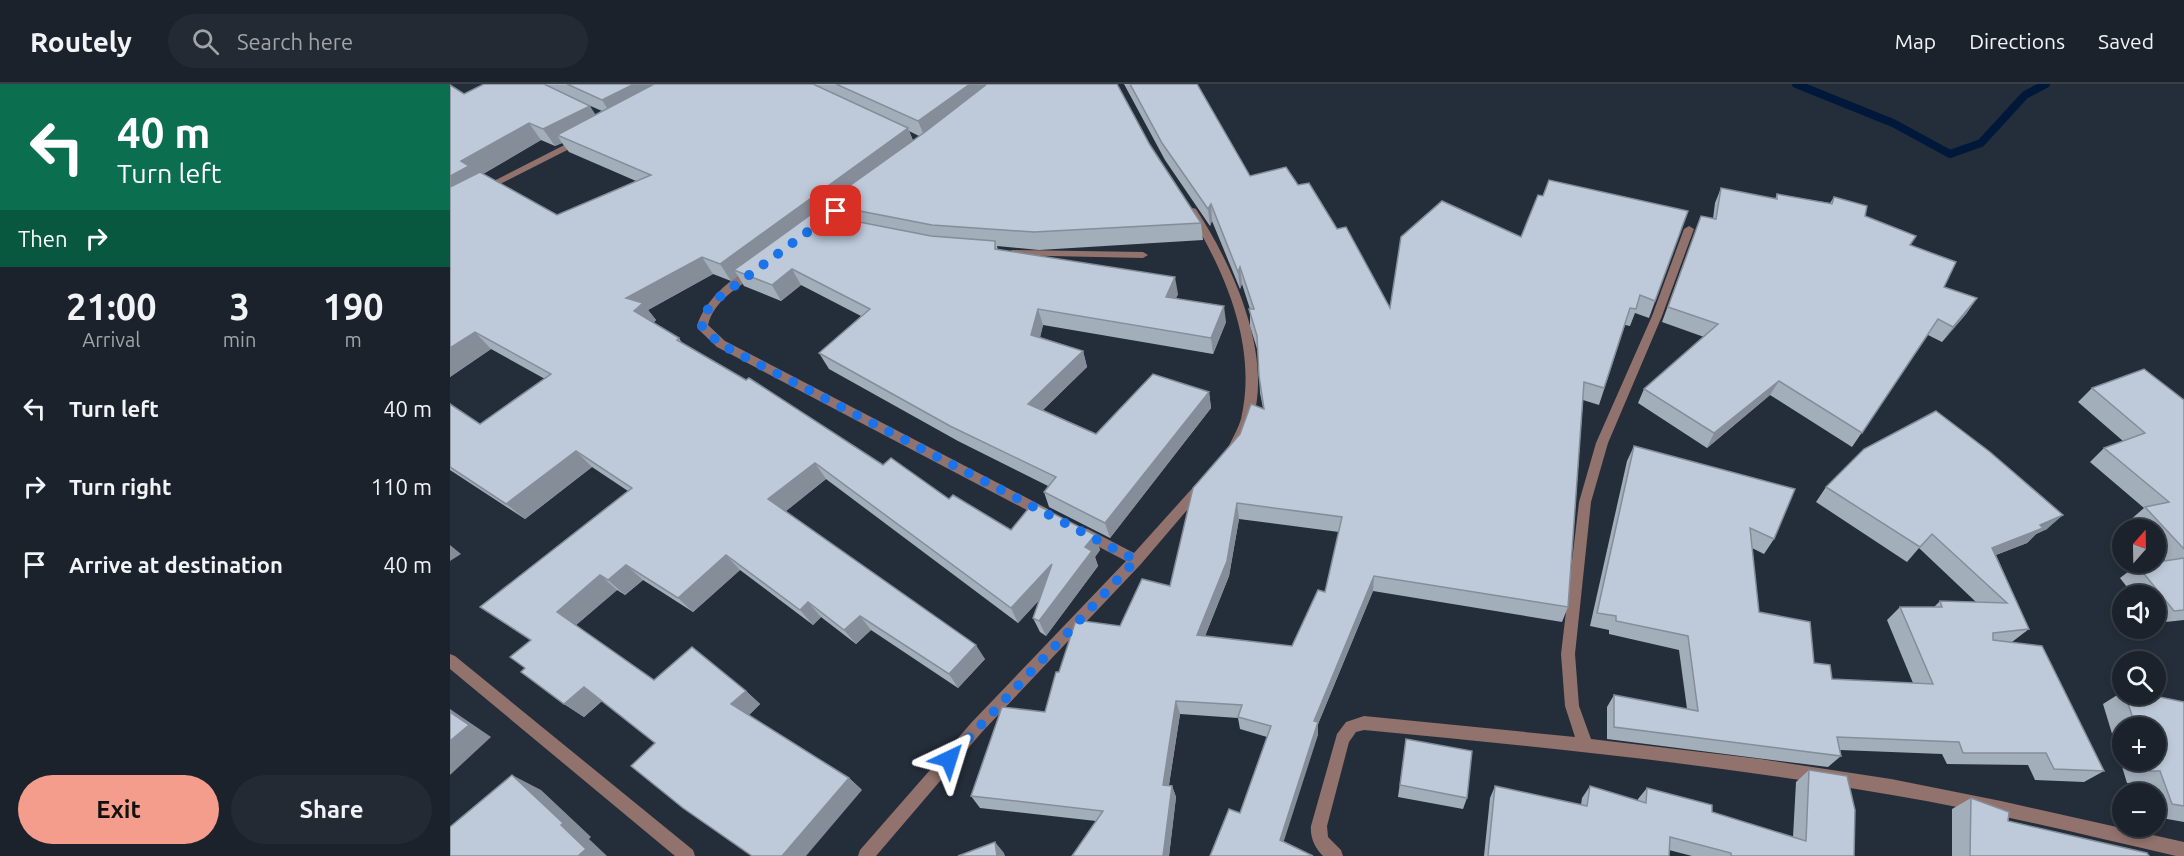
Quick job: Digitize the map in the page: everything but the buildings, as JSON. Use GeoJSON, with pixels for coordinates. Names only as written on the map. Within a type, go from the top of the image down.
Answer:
{"type":"FeatureCollection","features":[{"type":"Feature","properties":{"kind":"street"},"geometry":{"type":"LineString","coordinates":[[478,192],[594,133]]}},
{"type":"Feature","properties":{"kind":"street"},"geometry":{"type":"LineString","coordinates":[[1184,199],[1210,237],[1235,297],[1251,354],[1252,399],[1236,446],[1228,455]]}},
{"type":"Feature","properties":{"kind":"street"},"geometry":{"type":"LineString","coordinates":[[1585,744],[1572,706],[1568,654],[1586,502],[1602,443],[1657,316],[1689,229]]}},
{"type":"Feature","properties":{"kind":"street"},"geometry":{"type":"LineString","coordinates":[[1006,253],[1143,255]]}},
{"type":"Feature","properties":{"kind":"street"},"geometry":{"type":"LineString","coordinates":[[764,264],[718,298],[704,314],[702,326],[720,344],[1053,517]]}},
{"type":"Feature","properties":{"kind":"street"},"geometry":{"type":"LineString","coordinates":[[866,856],[977,727],[1136,560],[1205,481]]}},
{"type":"Feature","properties":{"kind":"street"},"geometry":{"type":"LineString","coordinates":[[1074,528],[1136,560]]}},
{"type":"Feature","properties":{"kind":"street"},"geometry":{"type":"LineString","coordinates":[[450,660],[687,856]]}},
{"type":"Feature","properties":{"kind":"street"},"geometry":{"type":"LineString","coordinates":[[1335,856],[1325,848],[1318,836],[1319,826],[1342,739],[1351,727],[1364,723],[1585,744],[1892,787],[2038,816],[2184,850]]}},
{"type":"Feature","properties":{"kind":"waterway"},"geometry":{"type":"LineString","coordinates":[[1796,84],[1893,123],[1950,154],[1981,143],[2025,95],[2046,84]]}},
{"type":"Feature","properties":{"kind":"route"},"geometry":{"type":"LineString","coordinates":[[836,211],[718,298],[704,314],[702,326],[720,344],[1136,560],[949,759]]}}]}
